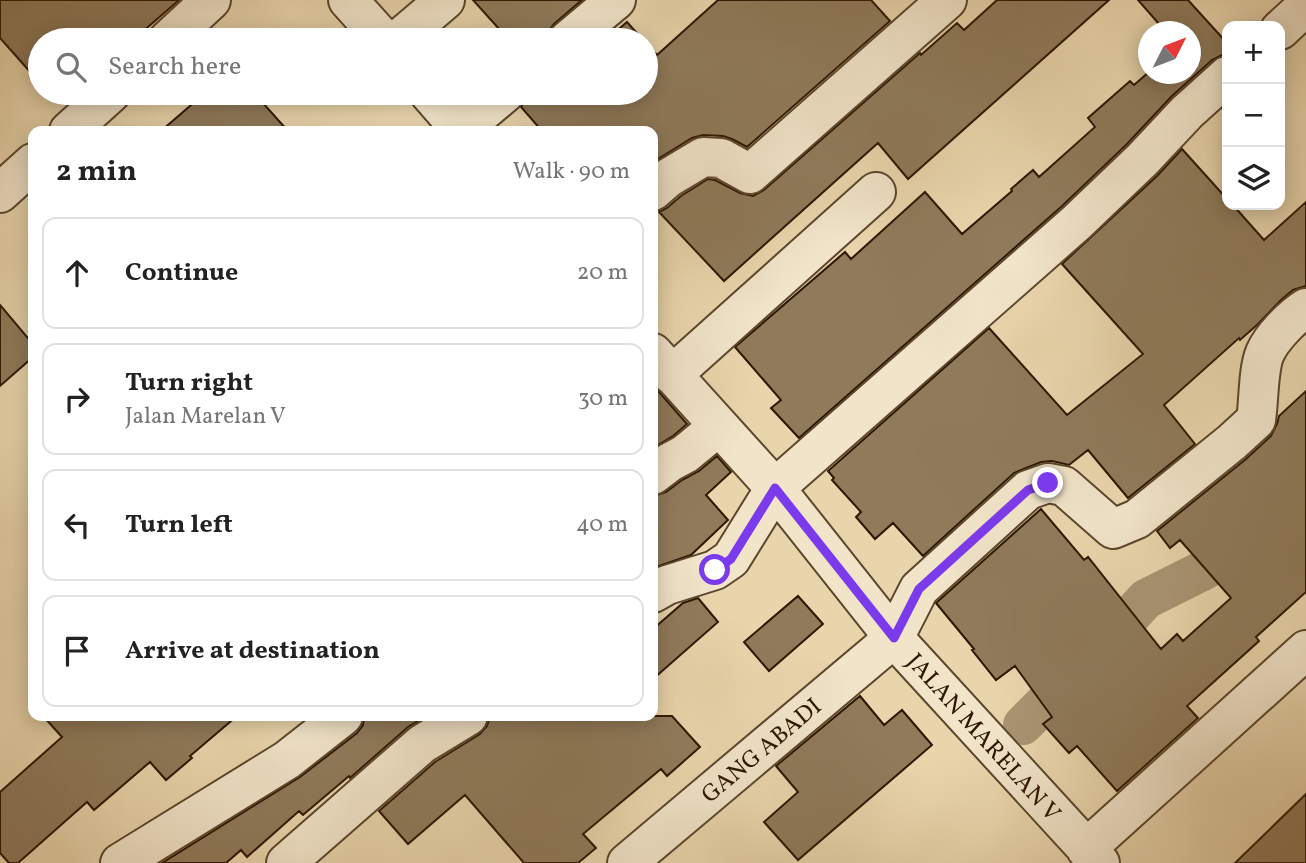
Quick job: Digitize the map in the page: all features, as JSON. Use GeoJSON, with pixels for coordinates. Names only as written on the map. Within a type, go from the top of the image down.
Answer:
{"type":"FeatureCollection","features":[{"type":"Feature","properties":{"kind":"street"},"geometry":{"type":"LineString","coordinates":[[181,28],[211,0]]}},
{"type":"Feature","properties":{"kind":"street"},"geometry":{"type":"LineString","coordinates":[[348,0],[377,28]]}},
{"type":"Feature","properties":{"kind":"street"},"geometry":{"type":"LineString","coordinates":[[393,28],[413,0]]}},
{"type":"Feature","properties":{"kind":"street"},"geometry":{"type":"LineString","coordinates":[[400,28],[445,0]]}},
{"type":"Feature","properties":{"kind":"street"},"geometry":{"type":"LineString","coordinates":[[582,28],[616,0]]}},
{"type":"Feature","properties":{"kind":"street"},"geometry":{"type":"LineString","coordinates":[[658,187],[703,157],[721,158],[750,174],[947,0]]}},
{"type":"Feature","properties":{"kind":"street"},"geometry":{"type":"LineString","coordinates":[[1285,25],[1306,6]]}},
{"type":"Feature","properties":{"kind":"street"},"geometry":{"type":"LineString","coordinates":[[658,590],[715,570],[731,559],[775,488],[1076,223],[1222,80]]}},
{"type":"Feature","properties":{"kind":"street"},"geometry":{"type":"LineString","coordinates":[[75,126],[98,105]]}},
{"type":"Feature","properties":{"kind":"street"},"geometry":{"type":"LineString","coordinates":[[439,105],[457,126]]}},
{"type":"Feature","properties":{"kind":"street"},"geometry":{"type":"LineString","coordinates":[[467,126],[491,105]]}},
{"type":"Feature","properties":{"kind":"street"},"geometry":{"type":"LineString","coordinates":[[0,193],[28,168]]}},
{"type":"Feature","properties":{"kind":"street"},"geometry":{"type":"LineString","coordinates":[[662,364],[876,192]]}},
{"type":"Feature","properties":{"kind":"street"},"geometry":{"type":"LineString","coordinates":[[894,638],[919,589],[1028,490],[1048,483],[1064,486],[1113,529],[1137,519],[1256,420],[1264,355],[1296,314],[1306,308]]}},
{"type":"Feature","properties":{"kind":"street","name":"JALAN MARELAN V"},"geometry":{"type":"LineString","coordinates":[[662,364],[775,488],[894,638],[1093,856]]}},
{"type":"Feature","properties":{"kind":"street"},"geometry":{"type":"LineString","coordinates":[[658,471],[685,454],[719,426]]}},
{"type":"Feature","properties":{"kind":"street","name":"GANG ABADI"},"geometry":{"type":"LineString","coordinates":[[627,863],[894,638]]}},
{"type":"Feature","properties":{"kind":"street"},"geometry":{"type":"LineString","coordinates":[[1093,856],[1306,650]]}},
{"type":"Feature","properties":{"kind":"street"},"geometry":{"type":"LineString","coordinates":[[120,863],[286,760],[337,721]]}},
{"type":"Feature","properties":{"kind":"street"},"geometry":{"type":"LineString","coordinates":[[286,863],[422,744],[460,721]]}},
{"type":"Feature","properties":{"kind":"building"},"geometry":{"type":"Polygon","coordinates":[[[0,0],[179,0],[147,28],[28,28],[28,70],[0,38],[0,0]]]}},
{"type":"Feature","properties":{"kind":"building"},"geometry":{"type":"Polygon","coordinates":[[[473,0],[582,0],[551,28],[498,28],[473,0]]]}},
{"type":"Feature","properties":{"kind":"building"},"geometry":{"type":"Polygon","coordinates":[[[718,0],[871,0],[890,21],[747,147],[723,136],[703,135],[692,138],[658,159],[658,126],[538,126],[521,107],[658,105],[658,54],[718,0]]]}},
{"type":"Feature","properties":{"kind":"building"},"geometry":{"type":"Polygon","coordinates":[[[997,0],[1109,0],[908,179],[878,143],[724,281],[659,212],[708,179],[753,196],[764,190],[920,53],[921,55],[957,23],[964,30],[997,0]]]}},
{"type":"Feature","properties":{"kind":"building"},"geometry":{"type":"Polygon","coordinates":[[[1138,0],[1188,0],[1222,37],[1222,55],[1201,70],[1201,21],[1156,21],[1138,0]]]}},
{"type":"Feature","properties":{"kind":"building"},"geometry":{"type":"Polygon","coordinates":[[[627,22],[632,28],[620,28],[627,22]]]}},
{"type":"Feature","properties":{"kind":"building"},"geometry":{"type":"Polygon","coordinates":[[[1130,81],[1134,85],[1138,82],[1138,84],[1185,84],[1061,207],[799,438],[771,408],[781,400],[735,347],[845,252],[851,259],[925,192],[962,234],[1033,170],[1039,177],[1095,127],[1088,118],[1130,81]]]}},
{"type":"Feature","properties":{"kind":"building"},"geometry":{"type":"Polygon","coordinates":[[[191,105],[265,105],[284,126],[167,126],[191,105]]]}},
{"type":"Feature","properties":{"kind":"building"},"geometry":{"type":"Polygon","coordinates":[[[1182,149],[1222,193],[1222,210],[1237,210],[1264,240],[1306,202],[1306,286],[1293,290],[1281,300],[1258,324],[1164,405],[1195,444],[1128,498],[1088,450],[1069,465],[1052,461],[1041,462],[1014,473],[923,556],[893,523],[875,539],[856,517],[861,512],[832,480],[834,478],[828,471],[989,328],[1067,415],[1143,354],[1062,264],[1157,176],[1182,149]]]}},
{"type":"Feature","properties":{"kind":"building"},"geometry":{"type":"Polygon","coordinates":[[[0,305],[28,338],[28,361],[0,386],[0,305]]]}},
{"type":"Feature","properties":{"kind":"building"},"geometry":{"type":"Polygon","coordinates":[[[658,391],[687,424],[658,445],[658,391]]]}},
{"type":"Feature","properties":{"kind":"building"},"geometry":{"type":"Polygon","coordinates":[[[1306,391],[1306,592],[1256,637],[1259,641],[1187,706],[1198,718],[1117,791],[1077,746],[1069,753],[1043,724],[1052,717],[1015,666],[996,680],[936,603],[1041,509],[1084,560],[1088,557],[1161,649],[1177,634],[1183,641],[1231,598],[1180,540],[1170,548],[1157,531],[1271,436],[1279,416],[1306,391]]]}},
{"type":"Feature","properties":{"kind":"building"},"geometry":{"type":"Polygon","coordinates":[[[717,456],[731,472],[706,495],[728,520],[691,555],[658,566],[658,494],[699,471],[717,456]]]}},
{"type":"Feature","properties":{"kind":"building"},"geometry":{"type":"Polygon","coordinates":[[[798,596],[823,624],[769,671],[744,642],[798,596]]]}},
{"type":"Feature","properties":{"kind":"building"},"geometry":{"type":"Polygon","coordinates":[[[698,598],[718,622],[658,675],[658,625],[683,603],[698,598]]]}},
{"type":"Feature","properties":{"kind":"building"},"geometry":{"type":"Polygon","coordinates":[[[860,696],[884,725],[902,710],[932,745],[798,860],[764,822],[798,792],[776,766],[860,696]]]}},
{"type":"Feature","properties":{"kind":"building"},"geometry":{"type":"Polygon","coordinates":[[[658,716],[672,716],[700,747],[667,776],[661,769],[583,834],[596,848],[578,863],[524,863],[465,795],[408,844],[379,811],[435,762],[480,734],[488,721],[658,721],[658,716]]]}},
{"type":"Feature","properties":{"kind":"building"},"geometry":{"type":"Polygon","coordinates":[[[48,721],[231,721],[166,780],[150,762],[94,810],[87,802],[18,863],[9,863],[0,853],[0,792],[62,737],[48,721]]]}},
{"type":"Feature","properties":{"kind":"building"},"geometry":{"type":"Polygon","coordinates":[[[363,721],[418,721],[303,815],[299,811],[247,857],[241,850],[226,863],[162,863],[300,777],[357,733],[363,721]]]}},
{"type":"Feature","properties":{"kind":"building"},"geometry":{"type":"Polygon","coordinates":[[[1306,794],[1306,863],[1235,863],[1306,794]]]}},
{"type":"Feature","properties":{"kind":"waterway"},"geometry":{"type":"LineString","coordinates":[[1023,725],[1146,599],[1204,570],[1278,523],[1306,494]]}},
{"type":"Feature","properties":{"kind":"route"},"geometry":{"type":"LineString","coordinates":[[715,570],[731,559],[775,488],[894,638],[919,589],[1028,490],[1048,483]]}}]}
